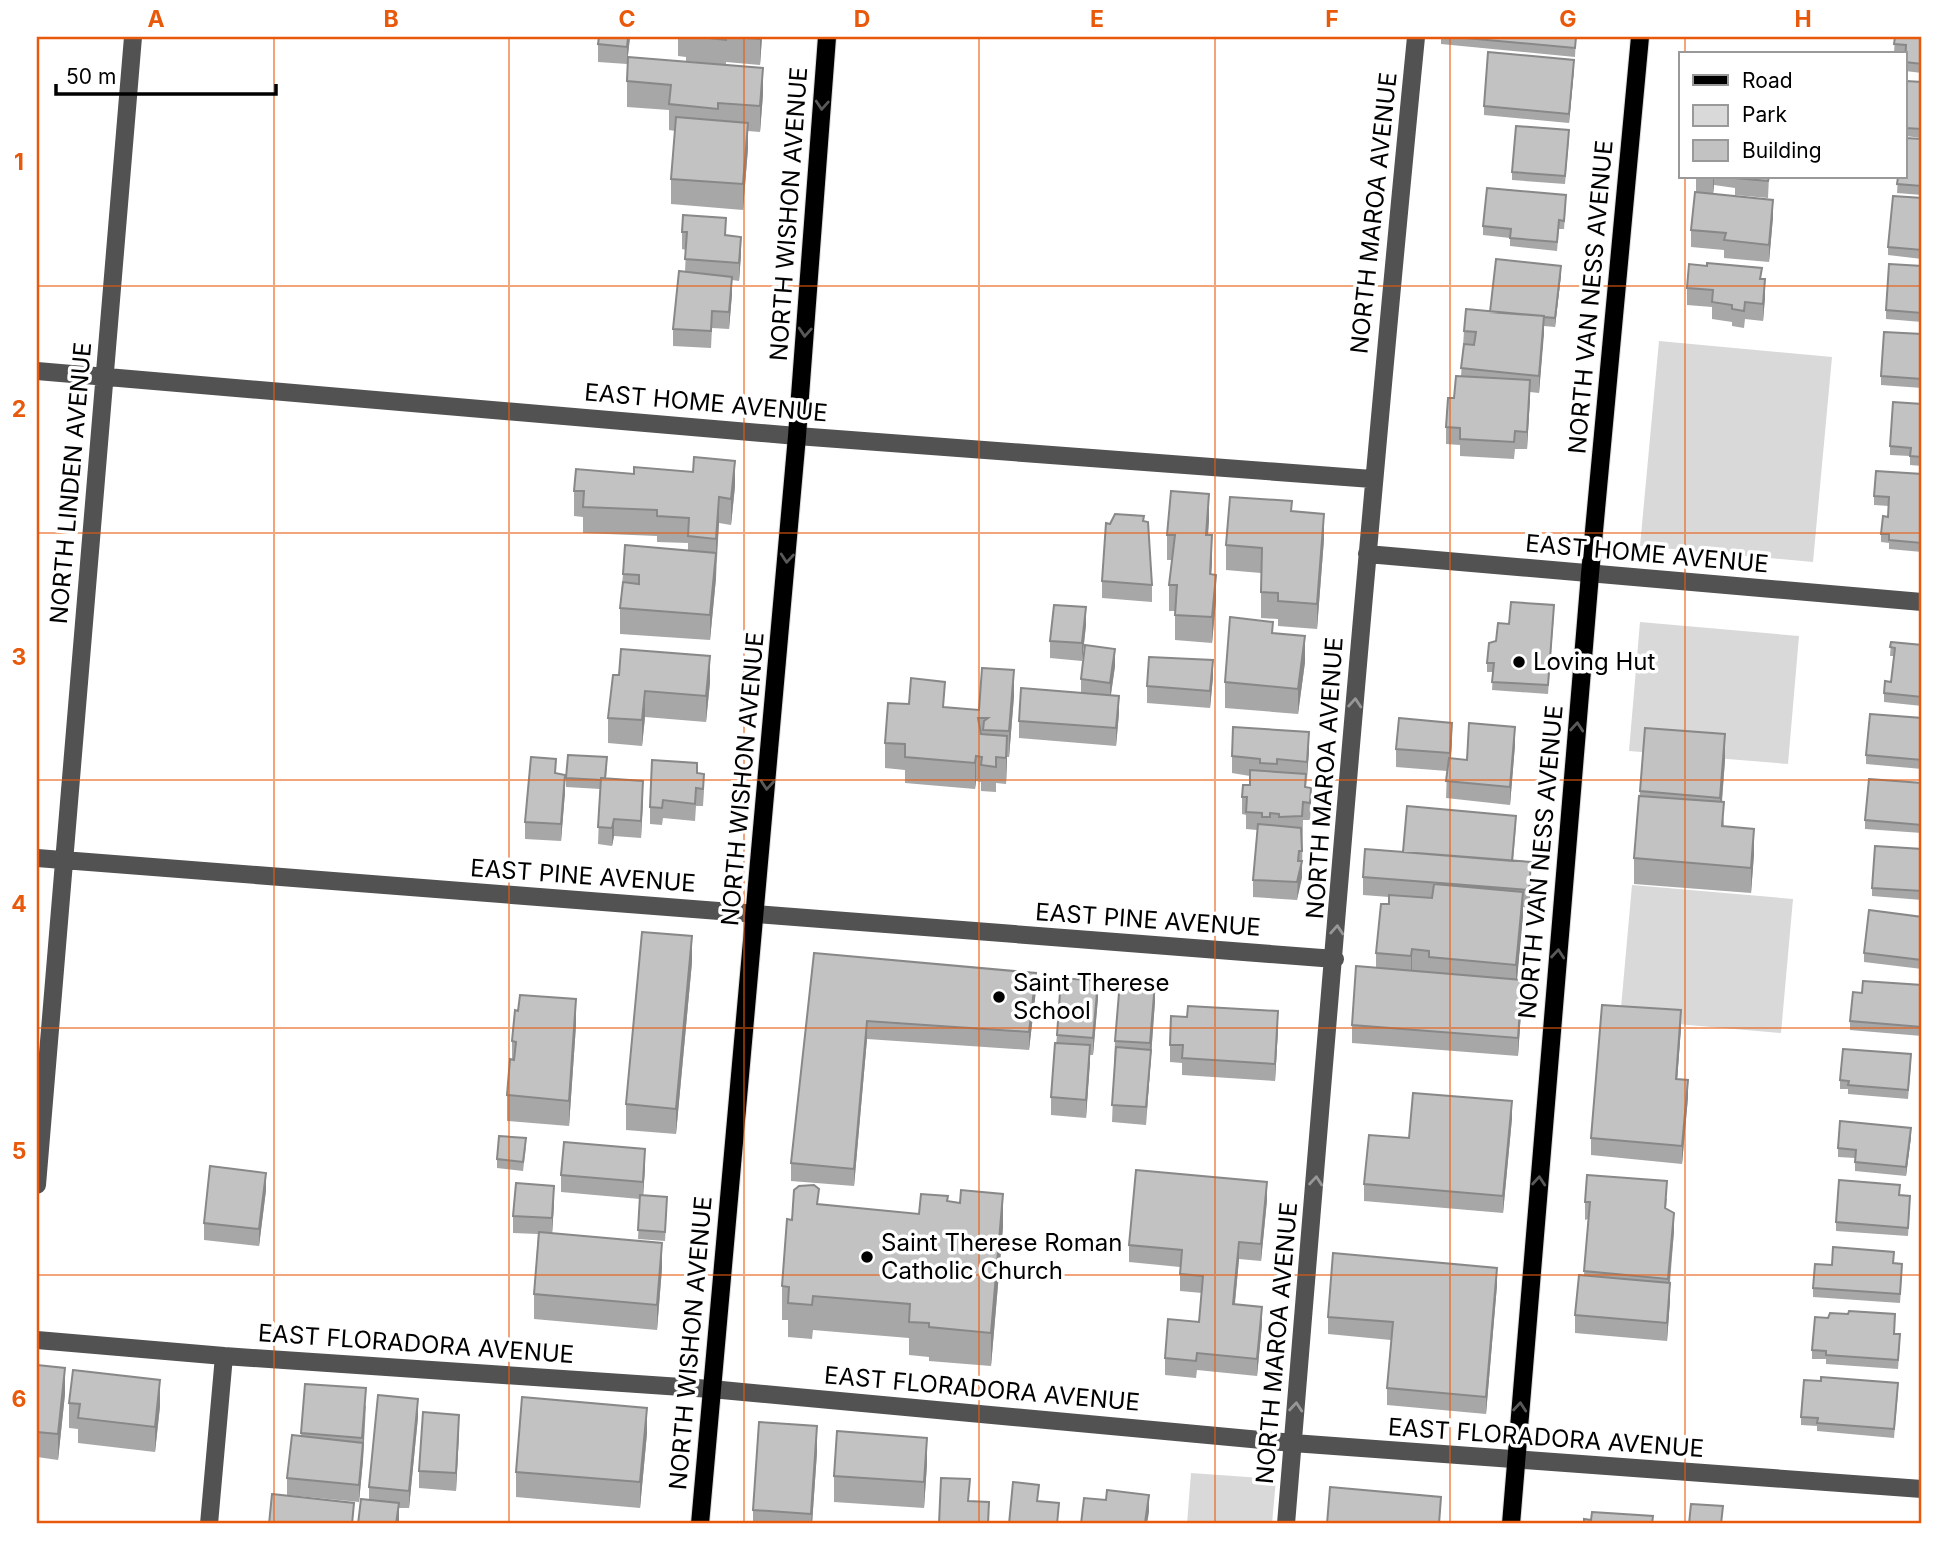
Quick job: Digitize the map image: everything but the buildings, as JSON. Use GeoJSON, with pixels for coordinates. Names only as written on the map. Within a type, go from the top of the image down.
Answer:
{"type":"FeatureCollection","features":[{"type":"Feature","properties":{"kind":"main road","name":"NORTH WISHON AVENUE"},"geometry":{"type":"LineString","coordinates":[[700,1524],[797,436],[827,37]]}},
{"type":"Feature","properties":{"kind":"main road","name":"NORTH VAN NESS AVENUE"},"geometry":{"type":"LineString","coordinates":[[1511,1524],[1590,574],[1640,37]]}},
{"type":"Feature","properties":{"kind":"street","name":"NORTH LINDEN AVENUE"},"geometry":{"type":"LineString","coordinates":[[37,1185],[133,37]]}},
{"type":"Feature","properties":{"kind":"street","name":"NORTH MAROA AVENUE"},"geometry":{"type":"LineString","coordinates":[[1286,1524],[1335,959],[1372,479],[1416,37]]}},
{"type":"Feature","properties":{"kind":"street","name":"EAST HOME AVENUE"},"geometry":{"type":"LineString","coordinates":[[37,371],[797,436],[1372,479]]}},
{"type":"Feature","properties":{"kind":"street","name":"EAST HOME AVENUE"},"geometry":{"type":"LineString","coordinates":[[1367,554],[1922,602]]}},
{"type":"Feature","properties":{"kind":"street","name":"EAST PINE AVENUE"},"geometry":{"type":"LineString","coordinates":[[37,858],[1335,959]]}},
{"type":"Feature","properties":{"kind":"street","name":"EAST FLORADORA AVENUE"},"geometry":{"type":"LineString","coordinates":[[37,1340],[224,1356],[711,1389],[1293,1443],[1922,1489]]}},
{"type":"Feature","properties":{"kind":"street"},"geometry":{"type":"LineString","coordinates":[[209,1524],[224,1356]]}},
{"type":"Feature","properties":{"kind":"green space"},"geometry":{"type":"Polygon","coordinates":[[[1659,341],[1832,357],[1813,562],[1640,546],[1659,341]]]}},
{"type":"Feature","properties":{"kind":"green space"},"geometry":{"type":"Polygon","coordinates":[[[1640,622],[1799,636],[1788,764],[1629,751],[1640,622]]]}},
{"type":"Feature","properties":{"kind":"green space"},"geometry":{"type":"Polygon","coordinates":[[[1632,885],[1793,899],[1781,1033],[1620,1019],[1632,885]]]}},
{"type":"Feature","properties":{"kind":"green space"},"geometry":{"type":"Polygon","coordinates":[[[1191,1473],[1276,1479],[1272,1524],[1187,1524],[1191,1473]]]}},
{"type":"Feature","properties":{"kind":"place","name":"Loving Hut"},"geometry":{"type":"Point","coordinates":[1519,662]}},
{"type":"Feature","properties":{"kind":"place","name":"Saint Therese School"},"geometry":{"type":"Point","coordinates":[999,997]}},
{"type":"Feature","properties":{"kind":"place","name":"Saint Therese Roman Catholic Church"},"geometry":{"type":"Point","coordinates":[867,1257]}}]}
